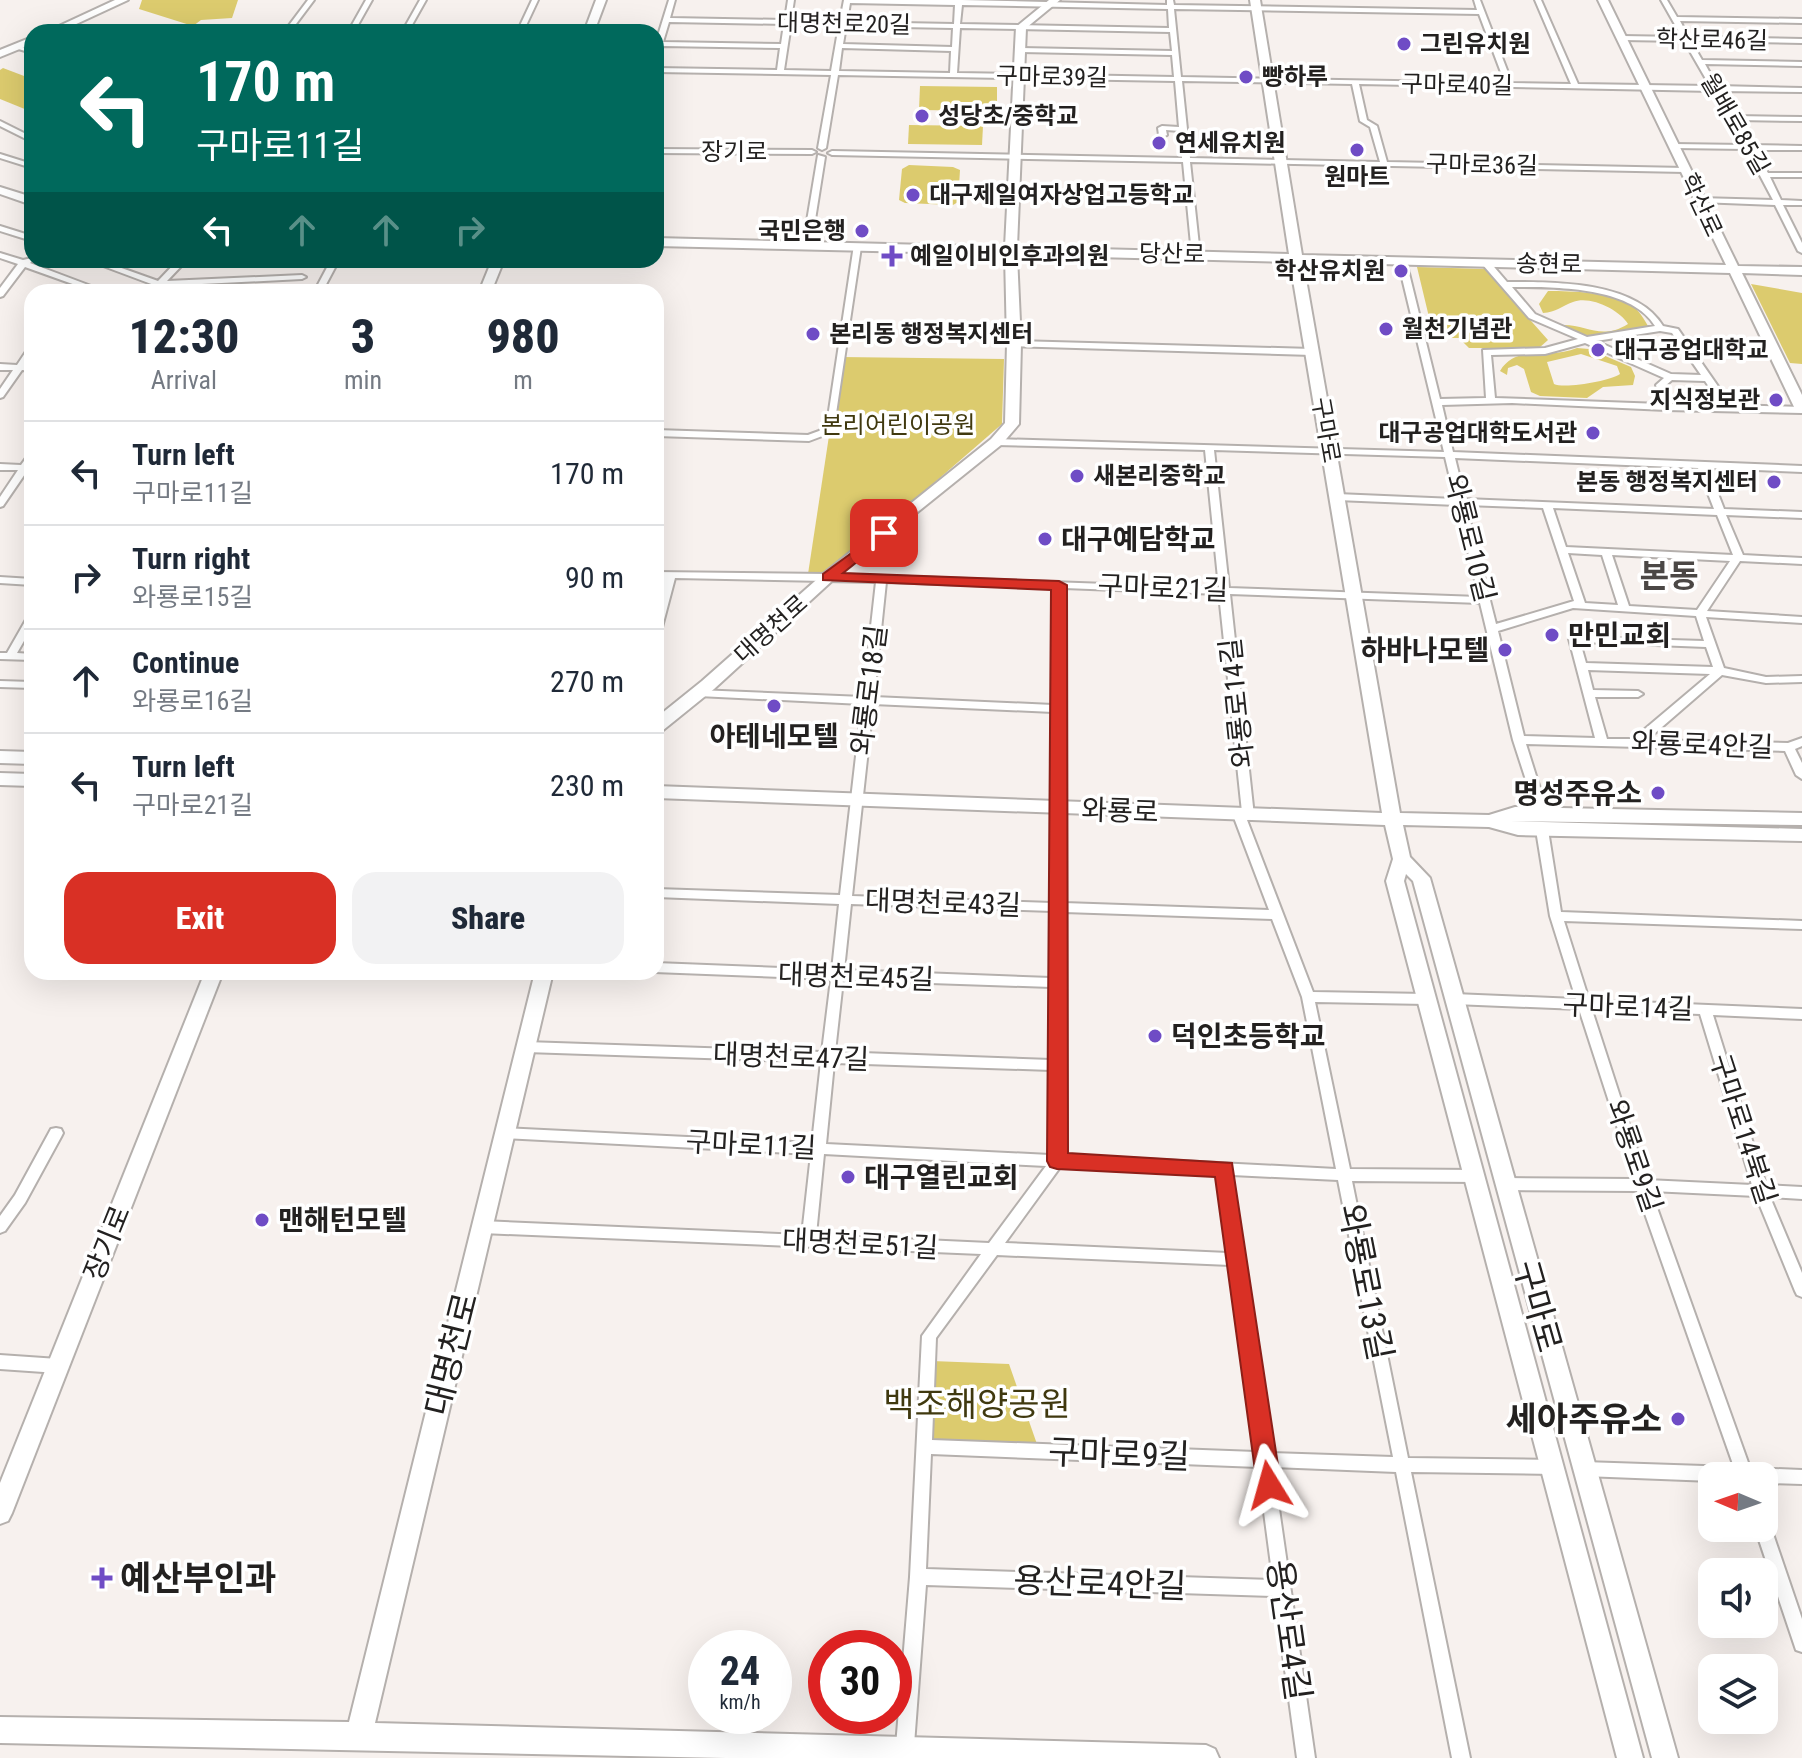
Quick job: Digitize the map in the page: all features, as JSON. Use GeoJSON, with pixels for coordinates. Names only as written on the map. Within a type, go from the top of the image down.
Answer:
{"type":"FeatureCollection","features":[{"type":"Feature","properties":{"kind":"main road"},"geometry":{"type":"LineString","coordinates":[[69,24],[123,0]]}},
{"type":"Feature","properties":{"kind":"main road"},"geometry":{"type":"LineString","coordinates":[[592,24],[601,0]]}},
{"type":"Feature","properties":{"kind":"main road","name":"학산로"},"geometry":{"type":"LineString","coordinates":[[1603,0],[1802,410]]}},
{"type":"Feature","properties":{"kind":"main road"},"geometry":{"type":"LineString","coordinates":[[1021,27],[1052,2]]}},
{"type":"Feature","properties":{"kind":"main road","name":"구마로"},"geometry":{"type":"LineString","coordinates":[[1256,4],[1280,164],[1392,818],[1402,859],[1421,878],[1665,1758]]}},
{"type":"Feature","properties":{"kind":"main road","name":"대명천로"},"geometry":{"type":"LineString","coordinates":[[664,721],[828,577],[996,442],[1012,424],[1014,344],[1011,250],[1021,27]]}},
{"type":"Feature","properties":{"kind":"main road"},"geometry":{"type":"LineString","coordinates":[[0,54],[24,44]]}},
{"type":"Feature","properties":{"kind":"main road"},"geometry":{"type":"LineString","coordinates":[[0,190],[24,198]]}},
{"type":"Feature","properties":{"kind":"main road","name":"당산로"},"geometry":{"type":"LineString","coordinates":[[664,242],[1296,258]]}},
{"type":"Feature","properties":{"kind":"main road","name":"송현로"},"geometry":{"type":"LineString","coordinates":[[1296,258],[1802,271]]}},
{"type":"Feature","properties":{"kind":"main road"},"geometry":{"type":"LineString","coordinates":[[0,757],[24,758]]}},
{"type":"Feature","properties":{"kind":"main road"},"geometry":{"type":"LineString","coordinates":[[0,779],[24,780]]}},
{"type":"Feature","properties":{"kind":"main road","name":"와룡로"},"geometry":{"type":"LineString","coordinates":[[664,792],[1243,815],[1489,821],[1518,829],[1542,822],[1802,819]]}},
{"type":"Feature","properties":{"kind":"main road","name":"와룡로"},"geometry":{"type":"LineString","coordinates":[[1542,822],[1802,835]]}},
{"type":"Feature","properties":{"kind":"main road","name":"구마로"},"geometry":{"type":"LineString","coordinates":[[1402,859],[1395,881],[1630,1758]]}},
{"type":"Feature","properties":{"kind":"main road","name":"장기로"},"geometry":{"type":"LineString","coordinates":[[0,1513],[211,980]]}},
{"type":"Feature","properties":{"kind":"main road","name":"대명천로"},"geometry":{"type":"LineString","coordinates":[[359,1736],[542,980]]}},
{"type":"Feature","properties":{"kind":"main road"},"geometry":{"type":"LineString","coordinates":[[0,1730],[1206,1758]]}},
{"type":"Feature","properties":{"kind":"street"},"geometry":{"type":"LineString","coordinates":[[293,24],[311,0]]}},
{"type":"Feature","properties":{"kind":"street"},"geometry":{"type":"LineString","coordinates":[[356,24],[369,0]]}},
{"type":"Feature","properties":{"kind":"street"},"geometry":{"type":"LineString","coordinates":[[410,24],[423,0]]}},
{"type":"Feature","properties":{"kind":"street"},"geometry":{"type":"LineString","coordinates":[[524,24],[535,0]]}},
{"type":"Feature","properties":{"kind":"street"},"geometry":{"type":"LineString","coordinates":[[664,26],[672,0]]}},
{"type":"Feature","properties":{"kind":"street"},"geometry":{"type":"LineString","coordinates":[[780,72],[791,0]]}},
{"type":"Feature","properties":{"kind":"street"},"geometry":{"type":"LineString","coordinates":[[1338,0],[1340,10]]}},
{"type":"Feature","properties":{"kind":"street"},"geometry":{"type":"LineString","coordinates":[[1477,0],[1509,85]]}},
{"type":"Feature","properties":{"kind":"street"},"geometry":{"type":"LineString","coordinates":[[1538,0],[1576,87]]}},
{"type":"Feature","properties":{"kind":"street","name":"월배로85길"},"geometry":{"type":"LineString","coordinates":[[1664,0],[1750,147],[1778,203],[1798,232],[1802,251]]}},
{"type":"Feature","properties":{"kind":"street"},"geometry":{"type":"LineString","coordinates":[[807,245],[818,153],[836,73],[847,1],[1256,4],[1340,10],[1482,12]]}},
{"type":"Feature","properties":{"kind":"street"},"geometry":{"type":"LineString","coordinates":[[953,75],[959,2]]}},
{"type":"Feature","properties":{"kind":"street"},"geometry":{"type":"LineString","coordinates":[[1170,4],[1196,255]]}},
{"type":"Feature","properties":{"kind":"street"},"geometry":{"type":"LineString","coordinates":[[1675,19],[1802,21]]}},
{"type":"Feature","properties":{"kind":"street","name":"대명천로20길"},"geometry":{"type":"LineString","coordinates":[[666,20],[1172,30]]}},
{"type":"Feature","properties":{"kind":"street","name":"학산로46길"},"geometry":{"type":"LineString","coordinates":[[1622,38],[1802,41]]}},
{"type":"Feature","properties":{"kind":"street"},"geometry":{"type":"LineString","coordinates":[[664,44],[783,46]]}},
{"type":"Feature","properties":{"kind":"street"},"geometry":{"type":"LineString","coordinates":[[839,46],[955,49]]}},
{"type":"Feature","properties":{"kind":"street"},"geometry":{"type":"LineString","coordinates":[[17,47],[24,49]]}},
{"type":"Feature","properties":{"kind":"street"},"geometry":{"type":"LineString","coordinates":[[1021,50],[1175,53]]}},
{"type":"Feature","properties":{"kind":"street"},"geometry":{"type":"LineString","coordinates":[[1700,62],[1802,64]]}},
{"type":"Feature","properties":{"kind":"street","name":"구마로39길"},"geometry":{"type":"LineString","coordinates":[[664,70],[1268,81]]}},
{"type":"Feature","properties":{"kind":"street","name":"구마로40길"},"geometry":{"type":"LineString","coordinates":[[1268,81],[1802,90]]}},
{"type":"Feature","properties":{"kind":"street"},"geometry":{"type":"LineString","coordinates":[[1355,83],[1364,121],[1373,126],[1384,163]]}},
{"type":"Feature","properties":{"kind":"street"},"geometry":{"type":"LineString","coordinates":[[1732,118],[1802,119]]}},
{"type":"Feature","properties":{"kind":"street"},"geometry":{"type":"LineString","coordinates":[[0,123],[24,136]]}},
{"type":"Feature","properties":{"kind":"street"},"geometry":{"type":"LineString","coordinates":[[1163,135],[1162,128],[1183,129]]}},
{"type":"Feature","properties":{"kind":"street"},"geometry":{"type":"LineString","coordinates":[[1674,146],[1802,148]]}},
{"type":"Feature","properties":{"kind":"street","name":"장기로"},"geometry":{"type":"LineString","coordinates":[[664,151],[818,153]]}},
{"type":"Feature","properties":{"kind":"street"},"geometry":{"type":"LineString","coordinates":[[818,153],[1015,158]]}},
{"type":"Feature","properties":{"kind":"street"},"geometry":{"type":"LineString","coordinates":[[0,156],[24,164]]}},
{"type":"Feature","properties":{"kind":"street","name":"구마로36길"},"geometry":{"type":"LineString","coordinates":[[1015,158],[1685,170]]}},
{"type":"Feature","properties":{"kind":"street"},"geometry":{"type":"LineString","coordinates":[[1765,175],[1802,175]]}},
{"type":"Feature","properties":{"kind":"street"},"geometry":{"type":"LineString","coordinates":[[1699,200],[1802,203]]}},
{"type":"Feature","properties":{"kind":"street"},"geometry":{"type":"LineString","coordinates":[[0,228],[24,236]]}},
{"type":"Feature","properties":{"kind":"street"},"geometry":{"type":"LineString","coordinates":[[664,433],[809,438],[831,425],[857,247]]}},
{"type":"Feature","properties":{"kind":"street"},"geometry":{"type":"LineString","coordinates":[[0,255],[24,260]]}},
{"type":"Feature","properties":{"kind":"street","name":"와룡로10길"},"geometry":{"type":"LineString","coordinates":[[1402,261],[1519,740],[1542,822]]}},
{"type":"Feature","properties":{"kind":"street"},"geometry":{"type":"LineString","coordinates":[[1486,263],[1532,316],[1670,377],[1705,378]]}},
{"type":"Feature","properties":{"kind":"street"},"geometry":{"type":"LineString","coordinates":[[1,292],[24,265]]}},
{"type":"Feature","properties":{"kind":"street"},"geometry":{"type":"LineString","coordinates":[[43,268],[78,283]]}},
{"type":"Feature","properties":{"kind":"street"},"geometry":{"type":"LineString","coordinates":[[109,268],[146,284]]}},
{"type":"Feature","properties":{"kind":"street"},"geometry":{"type":"LineString","coordinates":[[159,284],[175,268]]}},
{"type":"Feature","properties":{"kind":"street"},"geometry":{"type":"LineString","coordinates":[[208,284],[302,277]]}},
{"type":"Feature","properties":{"kind":"street"},"geometry":{"type":"LineString","coordinates":[[1505,285],[1585,290],[1625,298],[1649,311],[1660,328]]}},
{"type":"Feature","properties":{"kind":"street"},"geometry":{"type":"LineString","coordinates":[[1491,401],[1486,352],[1545,351],[1586,340],[1660,328],[1675,331],[1728,408]]}},
{"type":"Feature","properties":{"kind":"street"},"geometry":{"type":"LineString","coordinates":[[1014,344],[1312,352]]}},
{"type":"Feature","properties":{"kind":"street"},"geometry":{"type":"LineString","coordinates":[[0,395],[24,360]]}},
{"type":"Feature","properties":{"kind":"street"},"geometry":{"type":"LineString","coordinates":[[0,367],[24,367]]}},
{"type":"Feature","properties":{"kind":"street"},"geometry":{"type":"LineString","coordinates":[[1666,407],[1660,385],[1670,377]]}},
{"type":"Feature","properties":{"kind":"street"},"geometry":{"type":"LineString","coordinates":[[1437,402],[1802,410]]}},
{"type":"Feature","properties":{"kind":"street"},"geometry":{"type":"LineString","coordinates":[[996,442],[1330,450],[1802,469]]}},
{"type":"Feature","properties":{"kind":"street","name":"와룡로14길"},"geometry":{"type":"LineString","coordinates":[[1209,447],[1225,590],[1243,815]]}},
{"type":"Feature","properties":{"kind":"street"},"geometry":{"type":"LineString","coordinates":[[1702,466],[1738,559]]}},
{"type":"Feature","properties":{"kind":"street"},"geometry":{"type":"LineString","coordinates":[[0,467],[24,468]]}},
{"type":"Feature","properties":{"kind":"street"},"geometry":{"type":"LineString","coordinates":[[0,504],[24,473]]}},
{"type":"Feature","properties":{"kind":"street"},"geometry":{"type":"LineString","coordinates":[[1337,497],[1802,515]]}},
{"type":"Feature","properties":{"kind":"street"},"geometry":{"type":"LineString","coordinates":[[1492,629],[1580,603],[1547,505]]}},
{"type":"Feature","properties":{"kind":"street"},"geometry":{"type":"LineString","coordinates":[[1562,550],[1800,562]]}},
{"type":"Feature","properties":{"kind":"street"},"geometry":{"type":"LineString","coordinates":[[1607,554],[1624,607]]}},
{"type":"Feature","properties":{"kind":"street"},"geometry":{"type":"LineString","coordinates":[[1700,614],[1738,559]]}},
{"type":"Feature","properties":{"kind":"street","name":"구마로21길"},"geometry":{"type":"LineString","coordinates":[[664,576],[828,577],[1486,600]]}},
{"type":"Feature","properties":{"kind":"street"},"geometry":{"type":"LineString","coordinates":[[664,600],[670,576]]}},
{"type":"Feature","properties":{"kind":"street"},"geometry":{"type":"LineString","coordinates":[[0,580],[24,582]]}},
{"type":"Feature","properties":{"kind":"street","name":"와룡로18길"},"geometry":{"type":"LineString","coordinates":[[808,1242],[881,580]]}},
{"type":"Feature","properties":{"kind":"street"},"geometry":{"type":"LineString","coordinates":[[904,1753],[918,1577],[929,1336],[1057,1161],[1059,585]]}},
{"type":"Feature","properties":{"kind":"street"},"geometry":{"type":"LineString","coordinates":[[1572,605],[1802,620]]}},
{"type":"Feature","properties":{"kind":"street"},"geometry":{"type":"LineString","coordinates":[[1700,614],[1720,671]]}},
{"type":"Feature","properties":{"kind":"street"},"geometry":{"type":"LineString","coordinates":[[5,657],[24,630]]}},
{"type":"Feature","properties":{"kind":"street","name":"와룡로4안길"},"geometry":{"type":"LineString","coordinates":[[1602,742],[1574,639],[1709,644]]}},
{"type":"Feature","properties":{"kind":"street"},"geometry":{"type":"LineString","coordinates":[[1582,666],[1720,671],[1766,680],[1802,679]]}},
{"type":"Feature","properties":{"kind":"street"},"geometry":{"type":"LineString","coordinates":[[1636,743],[1720,671]]}},
{"type":"Feature","properties":{"kind":"street"},"geometry":{"type":"LineString","coordinates":[[0,684],[24,685]]}},
{"type":"Feature","properties":{"kind":"street"},"geometry":{"type":"LineString","coordinates":[[698,693],[868,698],[1058,709]]}},
{"type":"Feature","properties":{"kind":"street","name":"와룡로4안길"},"geometry":{"type":"LineString","coordinates":[[1589,693],[1638,694]]}},
{"type":"Feature","properties":{"kind":"street","name":"와룡로4안길"},"geometry":{"type":"LineString","coordinates":[[1519,740],[1789,747],[1802,742]]}},
{"type":"Feature","properties":{"kind":"street"},"geometry":{"type":"LineString","coordinates":[[1789,747],[1802,775]]}},
{"type":"Feature","properties":{"kind":"street","name":"와룡로13길"},"geometry":{"type":"LineString","coordinates":[[1243,815],[1308,997],[1461,1758]]}},
{"type":"Feature","properties":{"kind":"street","name":"와룡로9길"},"geometry":{"type":"LineString","coordinates":[[1542,822],[1556,916],[1643,1185],[1740,1462]]}},
{"type":"Feature","properties":{"kind":"street","name":"대명천로43길"},"geometry":{"type":"LineString","coordinates":[[664,893],[1277,915]]}},
{"type":"Feature","properties":{"kind":"street"},"geometry":{"type":"LineString","coordinates":[[1556,916],[1802,925]]}},
{"type":"Feature","properties":{"kind":"street","name":"대명천로45길"},"geometry":{"type":"LineString","coordinates":[[664,968],[1057,983]]}},
{"type":"Feature","properties":{"kind":"street"},"geometry":{"type":"LineString","coordinates":[[1308,997],[1427,999]]}},
{"type":"Feature","properties":{"kind":"street","name":"구마로14길"},"geometry":{"type":"LineString","coordinates":[[1454,999],[1802,1014]]}},
{"type":"Feature","properties":{"kind":"street","name":"구마로14북길"},"geometry":{"type":"LineString","coordinates":[[1705,1010],[1761,1191],[1802,1291]]}},
{"type":"Feature","properties":{"kind":"street","name":"대명천로47길"},"geometry":{"type":"LineString","coordinates":[[526,1047],[1057,1065]]}},
{"type":"Feature","properties":{"kind":"street"},"geometry":{"type":"LineString","coordinates":[[0,1227],[20,1199],[56,1133]]}},
{"type":"Feature","properties":{"kind":"street","name":"구마로11길"},"geometry":{"type":"LineString","coordinates":[[505,1133],[1344,1175],[1476,1176]]}},
{"type":"Feature","properties":{"kind":"street","name":"용산로4길"},"geometry":{"type":"LineString","coordinates":[[1224,1169],[1306,1758]]}},
{"type":"Feature","properties":{"kind":"street"},"geometry":{"type":"LineString","coordinates":[[1504,1184],[1643,1185],[1802,1193]]}},
{"type":"Feature","properties":{"kind":"street","name":"대명천로51길"},"geometry":{"type":"LineString","coordinates":[[482,1227],[1237,1259]]}},
{"type":"Feature","properties":{"kind":"street"},"geometry":{"type":"LineString","coordinates":[[0,1362],[58,1366]]}},
{"type":"Feature","properties":{"kind":"street","name":"구마로9길"},"geometry":{"type":"LineString","coordinates":[[923,1447],[1402,1465],[1554,1467]]}},
{"type":"Feature","properties":{"kind":"street"},"geometry":{"type":"LineString","coordinates":[[1584,1469],[1698,1474]]}},
{"type":"Feature","properties":{"kind":"street"},"geometry":{"type":"LineString","coordinates":[[1778,1477],[1802,1477]]}},
{"type":"Feature","properties":{"kind":"street"},"geometry":{"type":"LineString","coordinates":[[1768,1542],[1802,1644]]}},
{"type":"Feature","properties":{"kind":"street","name":"용산로4안길"},"geometry":{"type":"LineString","coordinates":[[918,1577],[1283,1588]]}},
{"type":"Feature","properties":{"kind":"green space"},"geometry":{"type":"Polygon","coordinates":[[[142,0],[238,0],[232,18],[201,20],[196,24],[139,9],[142,0]]]}},
{"type":"Feature","properties":{"kind":"green space"},"geometry":{"type":"Polygon","coordinates":[[[3,68],[24,76],[24,109],[0,99],[0,70],[3,68]]]}},
{"type":"Feature","properties":{"kind":"green space"},"geometry":{"type":"Polygon","coordinates":[[[920,86],[997,87],[997,111],[919,110],[920,86]]]}},
{"type":"Feature","properties":{"kind":"green space"},"geometry":{"type":"Polygon","coordinates":[[[909,125],[983,126],[982,145],[908,144],[909,125]]]}},
{"type":"Feature","properties":{"kind":"green space"},"geometry":{"type":"Polygon","coordinates":[[[909,165],[960,170],[958,202],[953,205],[905,203],[899,200],[902,169],[909,165]]]}},
{"type":"Feature","properties":{"kind":"green space"},"geometry":{"type":"Polygon","coordinates":[[[1417,267],[1485,269],[1548,340],[1539,348],[1469,348],[1459,338],[1434,338],[1417,267]]]}},
{"type":"Feature","properties":{"kind":"green space"},"geometry":{"type":"Polygon","coordinates":[[[1751,284],[1802,293],[1802,364],[1790,363],[1751,284]]]}},
{"type":"Feature","properties":{"kind":"green space"},"geometry":{"type":"Polygon","coordinates":[[[1548,291],[1580,292],[1623,301],[1635,308],[1648,326],[1604,336],[1581,334],[1562,325],[1602,332],[1628,324],[1612,309],[1596,302],[1580,300],[1543,313],[1539,304],[1548,291]]]}},
{"type":"Feature","properties":{"kind":"green space"},"geometry":{"type":"Polygon","coordinates":[[[1589,349],[1631,367],[1635,376],[1633,385],[1603,387],[1587,398],[1540,396],[1531,392],[1524,369],[1517,365],[1508,368],[1507,375],[1500,371],[1515,357],[1589,349]],[[1581,354],[1547,362],[1554,384],[1559,385],[1607,379],[1620,374],[1617,366],[1581,354]]]}},
{"type":"Feature","properties":{"kind":"green space","name":"본리어린이공원"},"geometry":{"type":"Polygon","coordinates":[[[841,357],[1004,359],[1002,424],[829,574],[808,574],[841,357]]]}},
{"type":"Feature","properties":{"kind":"green space","name":"백조해양공원"},"geometry":{"type":"Polygon","coordinates":[[[932,1361],[1009,1364],[1038,1447],[928,1444],[932,1361]]]}},
{"type":"Feature","properties":{"kind":"place","name":"그린유치원"},"geometry":{"type":"Point","coordinates":[1404,44]}},
{"type":"Feature","properties":{"kind":"place","name":"빵하루"},"geometry":{"type":"Point","coordinates":[1246,77]}},
{"type":"Feature","properties":{"kind":"place","name":"성당초/중학교"},"geometry":{"type":"Point","coordinates":[922,116]}},
{"type":"Feature","properties":{"kind":"place","name":"연세유치원"},"geometry":{"type":"Point","coordinates":[1159,143]}},
{"type":"Feature","properties":{"kind":"place","name":"원마트"},"geometry":{"type":"Point","coordinates":[1357,150]}},
{"type":"Feature","properties":{"kind":"place","name":"대구제일여자상업고등학교"},"geometry":{"type":"Point","coordinates":[913,195]}},
{"type":"Feature","properties":{"kind":"place","name":"국민은행"},"geometry":{"type":"Point","coordinates":[862,231]}},
{"type":"Feature","properties":{"kind":"place","name":"예일이비인후과의원"},"geometry":{"type":"Point","coordinates":[892,256]}},
{"type":"Feature","properties":{"kind":"place","name":"학산유치원"},"geometry":{"type":"Point","coordinates":[1401,271]}},
{"type":"Feature","properties":{"kind":"place","name":"월천기념관"},"geometry":{"type":"Point","coordinates":[1386,329]}},
{"type":"Feature","properties":{"kind":"place","name":"본리동 행정복지센터"},"geometry":{"type":"Point","coordinates":[813,334]}},
{"type":"Feature","properties":{"kind":"place","name":"대구공업대학교"},"geometry":{"type":"Point","coordinates":[1598,350]}},
{"type":"Feature","properties":{"kind":"place","name":"지식정보관"},"geometry":{"type":"Point","coordinates":[1776,400]}},
{"type":"Feature","properties":{"kind":"place","name":"대구공업대학도서관"},"geometry":{"type":"Point","coordinates":[1593,433]}},
{"type":"Feature","properties":{"kind":"place","name":"새본리중학교"},"geometry":{"type":"Point","coordinates":[1077,476]}},
{"type":"Feature","properties":{"kind":"place","name":"본동 행정복지센터"},"geometry":{"type":"Point","coordinates":[1774,482]}},
{"type":"Feature","properties":{"kind":"place","name":"대구예담학교"},"geometry":{"type":"Point","coordinates":[1045,539]}},
{"type":"Feature","properties":{"kind":"place","name":"만민교회"},"geometry":{"type":"Point","coordinates":[1552,635]}},
{"type":"Feature","properties":{"kind":"place","name":"하바나모텔"},"geometry":{"type":"Point","coordinates":[1505,650]}},
{"type":"Feature","properties":{"kind":"place","name":"아테네모텔"},"geometry":{"type":"Point","coordinates":[774,706]}},
{"type":"Feature","properties":{"kind":"place","name":"명성주유소"},"geometry":{"type":"Point","coordinates":[1658,793]}},
{"type":"Feature","properties":{"kind":"place","name":"덕인초등학교"},"geometry":{"type":"Point","coordinates":[1155,1036]}},
{"type":"Feature","properties":{"kind":"place","name":"대구열린교회"},"geometry":{"type":"Point","coordinates":[848,1177]}},
{"type":"Feature","properties":{"kind":"place","name":"맨해턴모텔"},"geometry":{"type":"Point","coordinates":[262,1220]}},
{"type":"Feature","properties":{"kind":"place","name":"세아주유소"},"geometry":{"type":"Point","coordinates":[1678,1419]}},
{"type":"Feature","properties":{"kind":"place","name":"예산부인과"},"geometry":{"type":"Point","coordinates":[102,1578]}},
{"type":"Feature","properties":{"kind":"district","name":"본동"},"geometry":{"type":"Point","coordinates":[1669,576]}},
{"type":"Feature","properties":{"kind":"route"},"geometry":{"type":"LineString","coordinates":[[884,533],[828,577],[1059,585],[1057,1161],[1224,1169],[1269,1485]]}}]}
